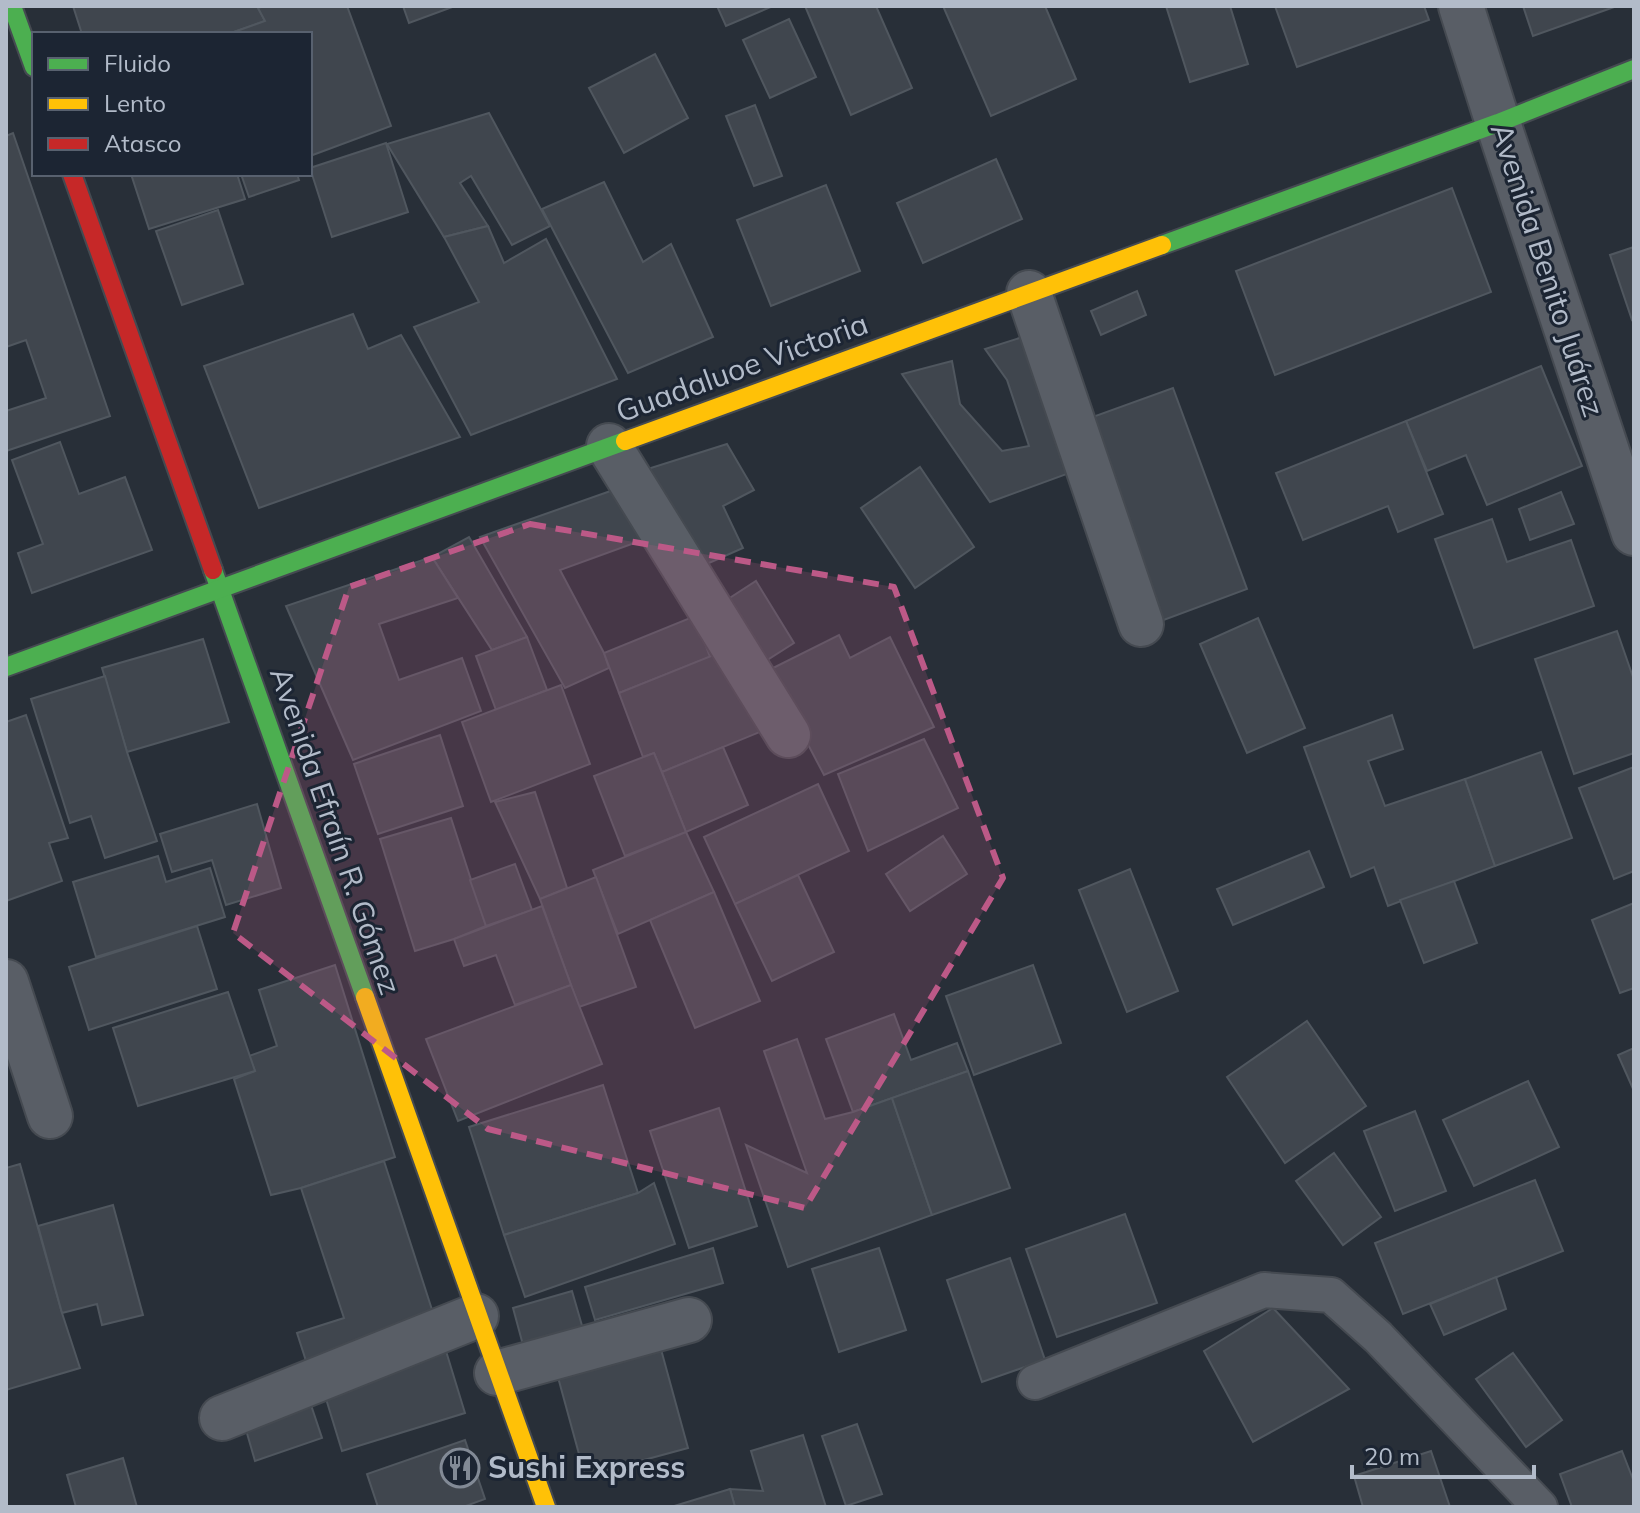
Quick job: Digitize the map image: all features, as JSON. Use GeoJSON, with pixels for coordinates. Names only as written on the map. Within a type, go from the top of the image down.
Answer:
{"type":"FeatureCollection","features":[{"type":"Feature","properties":{"kind":"street"},"geometry":{"type":"LineString","coordinates":[[12,6],[32,61]]}},
{"type":"Feature","properties":{"kind":"street","name":"Avenida Benito Juárez"},"geometry":{"type":"LineString","coordinates":[[1461,6],[1634,533]]}},
{"type":"Feature","properties":{"kind":"street","name":"Guadaluoe Victoria"},"geometry":{"type":"LineString","coordinates":[[6,667],[1498,123],[1634,69]]}},
{"type":"Feature","properties":{"kind":"street","name":"Avenida Efraín R. Gómez"},"geometry":{"type":"LineString","coordinates":[[73,176],[546,1507]]}},
{"type":"Feature","properties":{"kind":"street"},"geometry":{"type":"LineString","coordinates":[[1029,293],[1141,624]]}},
{"type":"Feature","properties":{"kind":"street"},"geometry":{"type":"LineString","coordinates":[[609,446],[788,735]]}},
{"type":"Feature","properties":{"kind":"street"},"geometry":{"type":"LineString","coordinates":[[6,982],[50,1116]]}},
{"type":"Feature","properties":{"kind":"street"},"geometry":{"type":"LineString","coordinates":[[222,1418],[476,1316]]}},
{"type":"Feature","properties":{"kind":"street"},"geometry":{"type":"LineString","coordinates":[[497,1373],[689,1320]]}},
{"type":"Feature","properties":{"kind":"lane"},"geometry":{"type":"LineString","coordinates":[[1035,1382],[1264,1290],[1331,1295],[1378,1337],[1540,1507]]}},
{"type":"Feature","properties":{"kind":"highlighted area"},"geometry":{"type":"Polygon","coordinates":[[[530,524],[894,587],[1003,878],[805,1208],[488,1129],[233,933],[349,587],[530,524]]]}},
{"type":"Feature","properties":{"kind":"building"},"geometry":{"type":"Polygon","coordinates":[[[73,6],[257,6],[265,21],[234,32],[81,32],[73,6]]]}},
{"type":"Feature","properties":{"kind":"building"},"geometry":{"type":"Polygon","coordinates":[[[347,6],[391,126],[312,155],[312,32],[234,32],[265,21],[258,8],[347,6]]]}},
{"type":"Feature","properties":{"kind":"building"},"geometry":{"type":"Polygon","coordinates":[[[403,6],[455,6],[409,23],[403,6]]]}},
{"type":"Feature","properties":{"kind":"building"},"geometry":{"type":"Polygon","coordinates":[[[717,6],[773,6],[726,26],[717,6]]]}},
{"type":"Feature","properties":{"kind":"building"},"geometry":{"type":"Polygon","coordinates":[[[805,6],[876,6],[912,88],[851,115],[805,6]]]}},
{"type":"Feature","properties":{"kind":"building"},"geometry":{"type":"Polygon","coordinates":[[[943,6],[1045,6],[1076,79],[991,116],[943,6]]]}},
{"type":"Feature","properties":{"kind":"building"},"geometry":{"type":"Polygon","coordinates":[[[1166,6],[1230,6],[1248,64],[1190,82],[1166,6]]]}},
{"type":"Feature","properties":{"kind":"building"},"geometry":{"type":"Polygon","coordinates":[[[1275,6],[1424,6],[1429,20],[1297,67],[1275,6]]]}},
{"type":"Feature","properties":{"kind":"building"},"geometry":{"type":"Polygon","coordinates":[[[1523,6],[1617,6],[1533,36],[1523,6]]]}},
{"type":"Feature","properties":{"kind":"building"},"geometry":{"type":"Polygon","coordinates":[[[789,19],[816,77],[770,98],[743,40],[789,19]]]}},
{"type":"Feature","properties":{"kind":"building"},"geometry":{"type":"Polygon","coordinates":[[[655,54],[688,118],[624,153],[589,88],[655,54]]]}},
{"type":"Feature","properties":{"kind":"building"},"geometry":{"type":"Polygon","coordinates":[[[755,105],[782,176],[754,186],[726,116],[755,105]]]}},
{"type":"Feature","properties":{"kind":"building"},"geometry":{"type":"Polygon","coordinates":[[[489,113],[550,226],[512,245],[471,176],[460,183],[488,226],[444,237],[387,144],[489,113]]]}},
{"type":"Feature","properties":{"kind":"building"},"geometry":{"type":"Polygon","coordinates":[[[13,133],[110,416],[6,451],[6,411],[46,398],[26,340],[6,347],[6,136],[13,133]]]}},
{"type":"Feature","properties":{"kind":"building"},"geometry":{"type":"Polygon","coordinates":[[[386,143],[408,212],[332,237],[312,167],[386,143]]]}},
{"type":"Feature","properties":{"kind":"building"},"geometry":{"type":"Polygon","coordinates":[[[996,159],[1022,219],[923,263],[897,203],[996,159]]]}},
{"type":"Feature","properties":{"kind":"building"},"geometry":{"type":"Polygon","coordinates":[[[132,176],[238,176],[245,199],[149,229],[132,176]]]}},
{"type":"Feature","properties":{"kind":"building"},"geometry":{"type":"Polygon","coordinates":[[[242,176],[298,176],[299,180],[249,197],[242,176]]]}},
{"type":"Feature","properties":{"kind":"building"},"geometry":{"type":"Polygon","coordinates":[[[604,182],[643,262],[671,244],[713,337],[628,373],[542,209],[604,182]]]}},
{"type":"Feature","properties":{"kind":"building"},"geometry":{"type":"Polygon","coordinates":[[[826,185],[860,271],[771,306],[737,220],[826,185]]]}},
{"type":"Feature","properties":{"kind":"building"},"geometry":{"type":"Polygon","coordinates":[[[1452,188],[1491,292],[1275,375],[1236,271],[1452,188]]]}},
{"type":"Feature","properties":{"kind":"building"},"geometry":{"type":"Polygon","coordinates":[[[218,210],[243,284],[182,305],[156,231],[218,210]]]}},
{"type":"Feature","properties":{"kind":"building"},"geometry":{"type":"Polygon","coordinates":[[[488,226],[504,263],[546,239],[617,379],[471,435],[414,327],[479,302],[444,237],[488,226]]]}},
{"type":"Feature","properties":{"kind":"building"},"geometry":{"type":"Polygon","coordinates":[[[1634,247],[1634,319],[1632,320],[1610,255],[1634,247]]]}},
{"type":"Feature","properties":{"kind":"building"},"geometry":{"type":"Polygon","coordinates":[[[1137,291],[1146,315],[1101,335],[1091,311],[1137,291]]]}},
{"type":"Feature","properties":{"kind":"building"},"geometry":{"type":"Polygon","coordinates":[[[353,314],[368,349],[401,335],[460,437],[259,508],[204,366],[353,314]]]}},
{"type":"Feature","properties":{"kind":"building"},"geometry":{"type":"Polygon","coordinates":[[[1035,333],[1075,471],[990,502],[902,374],[952,361],[960,404],[1002,451],[1029,446],[1007,380],[985,349],[1035,333]]]}},
{"type":"Feature","properties":{"kind":"building"},"geometry":{"type":"Polygon","coordinates":[[[1541,366],[1582,466],[1487,505],[1466,455],[1427,471],[1406,421],[1541,366]]]}},
{"type":"Feature","properties":{"kind":"building"},"geometry":{"type":"Polygon","coordinates":[[[1173,388],[1247,589],[1161,621],[1087,419],[1173,388]]]}},
{"type":"Feature","properties":{"kind":"building"},"geometry":{"type":"Polygon","coordinates":[[[1406,421],[1443,514],[1398,532],[1388,506],[1303,540],[1276,473],[1406,421]]]}},
{"type":"Feature","properties":{"kind":"building"},"geometry":{"type":"Polygon","coordinates":[[[60,442],[79,494],[125,477],[152,550],[32,593],[18,553],[43,544],[12,460],[60,442]]]}},
{"type":"Feature","properties":{"kind":"building"},"geometry":{"type":"Polygon","coordinates":[[[727,444],[754,490],[723,506],[743,548],[700,567],[638,472],[727,444]]]}},
{"type":"Feature","properties":{"kind":"building"},"geometry":{"type":"Polygon","coordinates":[[[920,467],[974,547],[915,588],[861,508],[920,467]]]}},
{"type":"Feature","properties":{"kind":"building"},"geometry":{"type":"Polygon","coordinates":[[[619,488],[651,537],[560,570],[609,668],[565,688],[480,537],[619,488]]]}},
{"type":"Feature","properties":{"kind":"building"},"geometry":{"type":"Polygon","coordinates":[[[1561,492],[1574,524],[1530,540],[1519,509],[1561,492]]]}},
{"type":"Feature","properties":{"kind":"building"},"geometry":{"type":"Polygon","coordinates":[[[1492,519],[1507,562],[1571,540],[1594,606],[1474,648],[1435,539],[1492,519]]]}},
{"type":"Feature","properties":{"kind":"building"},"geometry":{"type":"Polygon","coordinates":[[[469,537],[527,637],[492,650],[432,557],[469,537]]]}},
{"type":"Feature","properties":{"kind":"building"},"geometry":{"type":"Polygon","coordinates":[[[432,557],[458,598],[379,624],[399,680],[462,658],[481,711],[353,760],[286,606],[432,557]]]}},
{"type":"Feature","properties":{"kind":"building"},"geometry":{"type":"Polygon","coordinates":[[[756,581],[794,643],[764,662],[725,601],[756,581]]]}},
{"type":"Feature","properties":{"kind":"building"},"geometry":{"type":"Polygon","coordinates":[[[695,616],[710,657],[619,693],[604,653],[695,616]]]}},
{"type":"Feature","properties":{"kind":"building"},"geometry":{"type":"Polygon","coordinates":[[[1258,618],[1305,728],[1247,753],[1200,644],[1258,618]]]}},
{"type":"Feature","properties":{"kind":"building"},"geometry":{"type":"Polygon","coordinates":[[[1617,631],[1634,680],[1634,753],[1574,774],[1535,659],[1617,631]]]}},
{"type":"Feature","properties":{"kind":"building"},"geometry":{"type":"Polygon","coordinates":[[[839,635],[850,658],[890,637],[934,727],[824,775],[769,670],[839,635]]]}},
{"type":"Feature","properties":{"kind":"building"},"geometry":{"type":"Polygon","coordinates":[[[527,637],[547,690],[496,710],[476,656],[527,637]]]}},
{"type":"Feature","properties":{"kind":"building"},"geometry":{"type":"Polygon","coordinates":[[[203,639],[229,722],[127,752],[102,668],[203,639]]]}},
{"type":"Feature","properties":{"kind":"building"},"geometry":{"type":"Polygon","coordinates":[[[721,652],[767,729],[662,772],[654,753],[643,757],[619,693],[721,652]]]}},
{"type":"Feature","properties":{"kind":"building"},"geometry":{"type":"Polygon","coordinates":[[[105,676],[157,841],[105,858],[91,816],[70,823],[31,699],[105,676]]]}},
{"type":"Feature","properties":{"kind":"building"},"geometry":{"type":"Polygon","coordinates":[[[561,685],[590,764],[491,802],[462,722],[561,685]]]}},
{"type":"Feature","properties":{"kind":"building"},"geometry":{"type":"Polygon","coordinates":[[[26,715],[68,838],[49,843],[62,881],[6,901],[6,722],[26,715]]]}},
{"type":"Feature","properties":{"kind":"building"},"geometry":{"type":"Polygon","coordinates":[[[1392,715],[1403,749],[1368,761],[1385,806],[1465,779],[1495,866],[1388,906],[1374,867],[1351,877],[1304,747],[1392,715]]]}},
{"type":"Feature","properties":{"kind":"building"},"geometry":{"type":"Polygon","coordinates":[[[440,735],[463,806],[378,834],[354,764],[440,735]]]}},
{"type":"Feature","properties":{"kind":"building"},"geometry":{"type":"Polygon","coordinates":[[[924,739],[958,808],[868,851],[838,774],[924,739]]]}},
{"type":"Feature","properties":{"kind":"building"},"geometry":{"type":"Polygon","coordinates":[[[723,747],[748,805],[686,832],[662,772],[723,747]]]}},
{"type":"Feature","properties":{"kind":"building"},"geometry":{"type":"Polygon","coordinates":[[[1541,752],[1572,838],[1495,866],[1465,779],[1541,752]]]}},
{"type":"Feature","properties":{"kind":"building"},"geometry":{"type":"Polygon","coordinates":[[[654,753],[686,832],[625,856],[594,776],[654,753]]]}},
{"type":"Feature","properties":{"kind":"building"},"geometry":{"type":"Polygon","coordinates":[[[1634,767],[1634,871],[1614,879],[1579,788],[1634,767]]]}},
{"type":"Feature","properties":{"kind":"building"},"geometry":{"type":"Polygon","coordinates":[[[818,784],[849,851],[735,904],[704,837],[818,784]]]}},
{"type":"Feature","properties":{"kind":"building"},"geometry":{"type":"Polygon","coordinates":[[[535,792],[567,888],[540,899],[495,802],[535,792]]]}},
{"type":"Feature","properties":{"kind":"building"},"geometry":{"type":"Polygon","coordinates":[[[257,804],[281,888],[226,905],[212,860],[172,872],[160,834],[257,804]]]}},
{"type":"Feature","properties":{"kind":"building"},"geometry":{"type":"Polygon","coordinates":[[[451,818],[486,926],[415,951],[380,839],[451,818]]]}},
{"type":"Feature","properties":{"kind":"building"},"geometry":{"type":"Polygon","coordinates":[[[686,832],[714,892],[618,934],[593,870],[686,832]]]}},
{"type":"Feature","properties":{"kind":"building"},"geometry":{"type":"Polygon","coordinates":[[[943,836],[967,874],[910,911],[886,874],[943,836]]]}},
{"type":"Feature","properties":{"kind":"building"},"geometry":{"type":"Polygon","coordinates":[[[1309,851],[1324,887],[1233,925],[1217,889],[1309,851]]]}},
{"type":"Feature","properties":{"kind":"building"},"geometry":{"type":"Polygon","coordinates":[[[158,856],[166,882],[210,868],[225,917],[96,957],[73,882],[158,856]]]}},
{"type":"Feature","properties":{"kind":"building"},"geometry":{"type":"Polygon","coordinates":[[[515,864],[532,910],[486,926],[470,880],[515,864]]]}},
{"type":"Feature","properties":{"kind":"building"},"geometry":{"type":"Polygon","coordinates":[[[1130,869],[1178,991],[1127,1012],[1079,890],[1130,869]]]}},
{"type":"Feature","properties":{"kind":"building"},"geometry":{"type":"Polygon","coordinates":[[[798,875],[834,952],[772,981],[735,904],[798,875]]]}},
{"type":"Feature","properties":{"kind":"building"},"geometry":{"type":"Polygon","coordinates":[[[596,877],[636,987],[579,1007],[540,899],[596,877]]]}},
{"type":"Feature","properties":{"kind":"building"},"geometry":{"type":"Polygon","coordinates":[[[1454,881],[1477,943],[1424,963],[1400,900],[1454,881]]]}},
{"type":"Feature","properties":{"kind":"building"},"geometry":{"type":"Polygon","coordinates":[[[714,892],[760,1001],[695,1028],[650,920],[714,892]]]}},
{"type":"Feature","properties":{"kind":"building"},"geometry":{"type":"Polygon","coordinates":[[[1634,903],[1634,988],[1620,993],[1592,920],[1634,903]]]}},
{"type":"Feature","properties":{"kind":"building"},"geometry":{"type":"Polygon","coordinates":[[[542,906],[571,985],[515,1005],[496,955],[464,966],[454,939],[542,906]]]}},
{"type":"Feature","properties":{"kind":"building"},"geometry":{"type":"Polygon","coordinates":[[[197,926],[217,989],[89,1030],[69,967],[197,926]]]}},
{"type":"Feature","properties":{"kind":"building"},"geometry":{"type":"Polygon","coordinates":[[[335,965],[395,1157],[271,1195],[234,1079],[255,1071],[249,1056],[277,1046],[259,990],[335,965]]]}},
{"type":"Feature","properties":{"kind":"building"},"geometry":{"type":"Polygon","coordinates":[[[1033,965],[1061,1043],[974,1075],[946,996],[1033,965]]]}},
{"type":"Feature","properties":{"kind":"building"},"geometry":{"type":"Polygon","coordinates":[[[571,985],[602,1064],[458,1121],[426,1039],[571,985]]]}},
{"type":"Feature","properties":{"kind":"building"},"geometry":{"type":"Polygon","coordinates":[[[228,992],[255,1071],[138,1106],[113,1028],[228,992]]]}},
{"type":"Feature","properties":{"kind":"building"},"geometry":{"type":"Polygon","coordinates":[[[894,1014],[911,1060],[957,1043],[968,1071],[853,1112],[826,1039],[894,1014]]]}},
{"type":"Feature","properties":{"kind":"building"},"geometry":{"type":"Polygon","coordinates":[[[1307,1021],[1366,1106],[1285,1163],[1227,1077],[1307,1021]]]}},
{"type":"Feature","properties":{"kind":"building"},"geometry":{"type":"Polygon","coordinates":[[[797,1039],[825,1119],[892,1098],[932,1215],[788,1267],[746,1145],[807,1173],[764,1051],[797,1039]]]}},
{"type":"Feature","properties":{"kind":"building"},"geometry":{"type":"Polygon","coordinates":[[[1634,1048],[1634,1091],[1618,1055],[1634,1048]]]}},
{"type":"Feature","properties":{"kind":"building"},"geometry":{"type":"Polygon","coordinates":[[[968,1071],[1010,1188],[932,1215],[892,1098],[968,1071]]]}},
{"type":"Feature","properties":{"kind":"building"},"geometry":{"type":"Polygon","coordinates":[[[1528,1081],[1559,1147],[1474,1186],[1443,1120],[1528,1081]]]}},
{"type":"Feature","properties":{"kind":"building"},"geometry":{"type":"Polygon","coordinates":[[[603,1085],[638,1193],[504,1235],[469,1127],[603,1085]]]}},
{"type":"Feature","properties":{"kind":"building"},"geometry":{"type":"Polygon","coordinates":[[[719,1108],[757,1226],[689,1248],[650,1131],[719,1108]]]}},
{"type":"Feature","properties":{"kind":"building"},"geometry":{"type":"Polygon","coordinates":[[[1415,1111],[1446,1191],[1395,1211],[1364,1131],[1415,1111]]]}},
{"type":"Feature","properties":{"kind":"building"},"geometry":{"type":"Polygon","coordinates":[[[1334,1153],[1381,1217],[1343,1245],[1296,1181],[1334,1153]]]}},
{"type":"Feature","properties":{"kind":"building"},"geometry":{"type":"Polygon","coordinates":[[[384,1161],[435,1319],[306,1361],[297,1333],[344,1318],[301,1188],[384,1161]]]}},
{"type":"Feature","properties":{"kind":"building"},"geometry":{"type":"Polygon","coordinates":[[[20,1164],[80,1368],[6,1390],[6,1168],[20,1164]]]}},
{"type":"Feature","properties":{"kind":"building"},"geometry":{"type":"Polygon","coordinates":[[[1535,1180],[1563,1251],[1403,1314],[1375,1243],[1535,1180]]]}},
{"type":"Feature","properties":{"kind":"building"},"geometry":{"type":"Polygon","coordinates":[[[654,1183],[675,1244],[525,1297],[504,1235],[638,1193],[654,1183]]]}},
{"type":"Feature","properties":{"kind":"building"},"geometry":{"type":"Polygon","coordinates":[[[113,1205],[143,1315],[102,1325],[97,1304],[62,1313],[38,1226],[113,1205]]]}},
{"type":"Feature","properties":{"kind":"building"},"geometry":{"type":"Polygon","coordinates":[[[1125,1214],[1157,1303],[1057,1337],[1026,1249],[1125,1214]]]}},
{"type":"Feature","properties":{"kind":"building"},"geometry":{"type":"Polygon","coordinates":[[[713,1248],[723,1283],[595,1320],[585,1287],[713,1248]]]}},
{"type":"Feature","properties":{"kind":"building"},"geometry":{"type":"Polygon","coordinates":[[[879,1248],[906,1330],[839,1352],[812,1269],[879,1248]]]}},
{"type":"Feature","properties":{"kind":"building"},"geometry":{"type":"Polygon","coordinates":[[[1010,1258],[1045,1360],[982,1382],[947,1280],[1010,1258]]]}},
{"type":"Feature","properties":{"kind":"building"},"geometry":{"type":"Polygon","coordinates":[[[1496,1277],[1506,1309],[1444,1335],[1430,1304],[1496,1277]]]}},
{"type":"Feature","properties":{"kind":"building"},"geometry":{"type":"Polygon","coordinates":[[[572,1291],[583,1329],[523,1345],[513,1308],[572,1291]]]}},
{"type":"Feature","properties":{"kind":"building"},"geometry":{"type":"Polygon","coordinates":[[[1273,1308],[1349,1389],[1253,1442],[1204,1351],[1273,1308]]]}},
{"type":"Feature","properties":{"kind":"building"},"geometry":{"type":"Polygon","coordinates":[[[656,1331],[688,1448],[585,1476],[553,1359],[656,1331]]]}},
{"type":"Feature","properties":{"kind":"building"},"geometry":{"type":"Polygon","coordinates":[[[446,1351],[465,1413],[342,1451],[323,1389],[446,1351]]]}},
{"type":"Feature","properties":{"kind":"building"},"geometry":{"type":"Polygon","coordinates":[[[1513,1353],[1562,1420],[1526,1447],[1476,1379],[1513,1353]]]}},
{"type":"Feature","properties":{"kind":"building"},"geometry":{"type":"Polygon","coordinates":[[[310,1402],[322,1438],[255,1461],[244,1423],[310,1402]]]}},
{"type":"Feature","properties":{"kind":"building"},"geometry":{"type":"Polygon","coordinates":[[[857,1424],[882,1494],[846,1506],[822,1436],[857,1424]]]}},
{"type":"Feature","properties":{"kind":"building"},"geometry":{"type":"Polygon","coordinates":[[[803,1435],[826,1507],[735,1507],[730,1489],[763,1491],[751,1451],[803,1435]]]}},
{"type":"Feature","properties":{"kind":"building"},"geometry":{"type":"Polygon","coordinates":[[[465,1440],[485,1499],[463,1507],[378,1507],[367,1474],[465,1440]]]}},
{"type":"Feature","properties":{"kind":"building"},"geometry":{"type":"Polygon","coordinates":[[[1431,1451],[1450,1507],[1363,1507],[1354,1476],[1431,1451]]]}},
{"type":"Feature","properties":{"kind":"building"},"geometry":{"type":"Polygon","coordinates":[[[1622,1451],[1634,1482],[1634,1507],[1572,1507],[1560,1474],[1622,1451]]]}},
{"type":"Feature","properties":{"kind":"building"},"geometry":{"type":"Polygon","coordinates":[[[123,1458],[137,1507],[76,1507],[67,1475],[123,1458]]]}},
{"type":"Feature","properties":{"kind":"building"},"geometry":{"type":"Polygon","coordinates":[[[730,1489],[735,1507],[671,1507],[730,1489]]]}},
{"type":"Feature","properties":{"kind":"traffic: fast"},"geometry":{"type":"LineString","coordinates":[[12,6],[32,61]]}},
{"type":"Feature","properties":{"kind":"traffic: fast"},"geometry":{"type":"LineString","coordinates":[[1162,245],[1498,123],[1634,69]]}},
{"type":"Feature","properties":{"kind":"traffic: fast"},"geometry":{"type":"LineString","coordinates":[[6,667],[625,441]]}},
{"type":"Feature","properties":{"kind":"traffic: fast"},"geometry":{"type":"LineString","coordinates":[[213,570],[365,997]]}},
{"type":"Feature","properties":{"kind":"traffic: slow"},"geometry":{"type":"LineString","coordinates":[[625,441],[1162,245]]}},
{"type":"Feature","properties":{"kind":"traffic: slow"},"geometry":{"type":"LineString","coordinates":[[365,997],[546,1507]]}},
{"type":"Feature","properties":{"kind":"traffic: jam"},"geometry":{"type":"LineString","coordinates":[[73,176],[213,570]]}},
{"type":"Feature","properties":{"kind":"place","name":"Sushi Express"},"geometry":{"type":"Point","coordinates":[460,1468]}}]}
